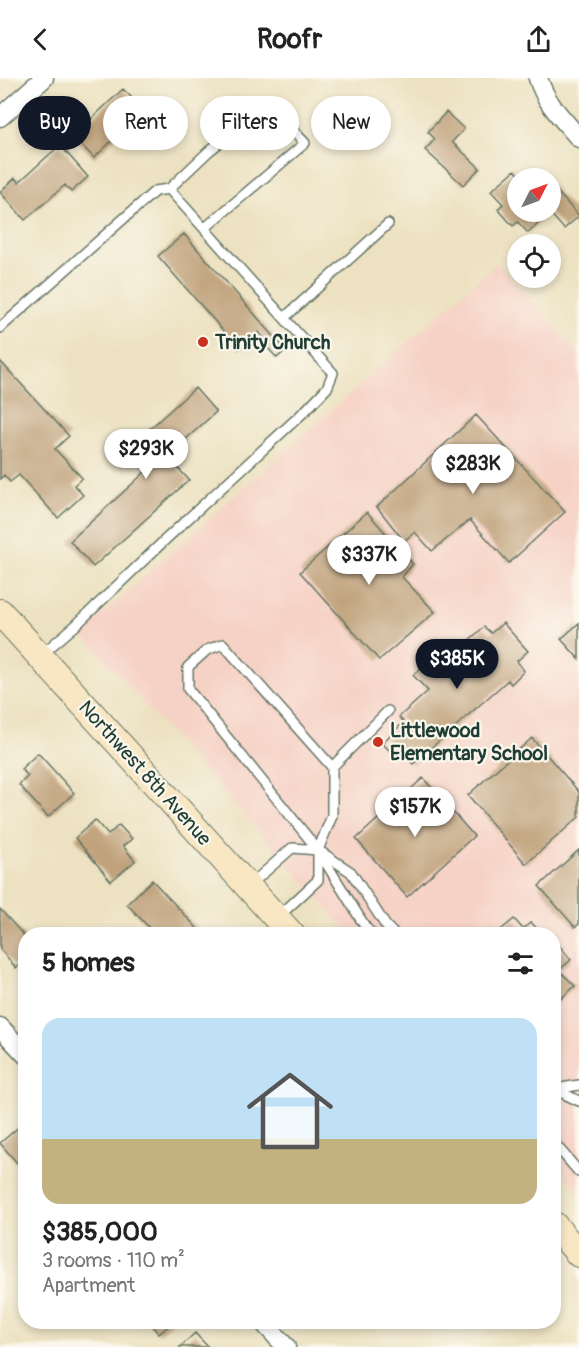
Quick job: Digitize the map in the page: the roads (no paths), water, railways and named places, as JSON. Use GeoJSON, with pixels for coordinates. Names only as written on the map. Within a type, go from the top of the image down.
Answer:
{"type":"FeatureCollection","features":[{"type":"Feature","properties":{"kind":"street"},"geometry":{"type":"LineString","coordinates":[[0,117],[44,78]]}},
{"type":"Feature","properties":{"kind":"street"},"geometry":{"type":"LineString","coordinates":[[538,78],[542,92],[551,106],[579,138]]}},
{"type":"Feature","properties":{"kind":"street","name":"Northwest 8th Avenue"},"geometry":{"type":"LineString","coordinates":[[0,612],[284,926]]}},
{"type":"Feature","properties":{"kind":"street"},"geometry":{"type":"LineString","coordinates":[[0,1027],[18,1046]]}},
{"type":"Feature","properties":{"kind":"street"},"geometry":{"type":"LineString","coordinates":[[561,1234],[579,1254]]}},
{"type":"Feature","properties":{"kind":"street"},"geometry":{"type":"LineString","coordinates":[[269,1329],[286,1347]]}},
{"type":"Feature","properties":{"kind":"lane"},"geometry":{"type":"LineString","coordinates":[[0,328],[155,191],[169,189],[209,151],[268,104],[305,143],[205,228]]}},
{"type":"Feature","properties":{"kind":"lane"},"geometry":{"type":"LineString","coordinates":[[40,656],[306,410],[327,388],[333,373],[169,189]]}},
{"type":"Feature","properties":{"kind":"lane"},"geometry":{"type":"LineString","coordinates":[[284,318],[388,224]]}},
{"type":"Feature","properties":{"kind":"lane"},"geometry":{"type":"LineString","coordinates":[[284,926],[318,880],[318,850],[332,816],[332,767],[223,644],[207,650],[188,667],[188,689],[318,850],[365,927]]}},
{"type":"Feature","properties":{"kind":"lane"},"geometry":{"type":"LineString","coordinates":[[332,767],[388,711]]}},
{"type":"Feature","properties":{"kind":"lane"},"geometry":{"type":"LineString","coordinates":[[248,887],[292,848],[318,850],[351,872],[387,927]]}},
{"type":"Feature","properties":{"kind":"lane"},"geometry":{"type":"LineString","coordinates":[[561,1088],[579,1084]]}},
{"type":"Feature","properties":{"kind":"lane"},"geometry":{"type":"LineString","coordinates":[[561,1092],[579,1101]]}},
{"type":"Feature","properties":{"kind":"lane"},"geometry":{"type":"LineString","coordinates":[[561,1151],[579,1172]]}},
{"type":"Feature","properties":{"kind":"place","name":"Trinity Church"},"geometry":{"type":"Point","coordinates":[203,342]}},
{"type":"Feature","properties":{"kind":"place","name":"Littlewood Elementary School"},"geometry":{"type":"Point","coordinates":[378,742]}}]}
